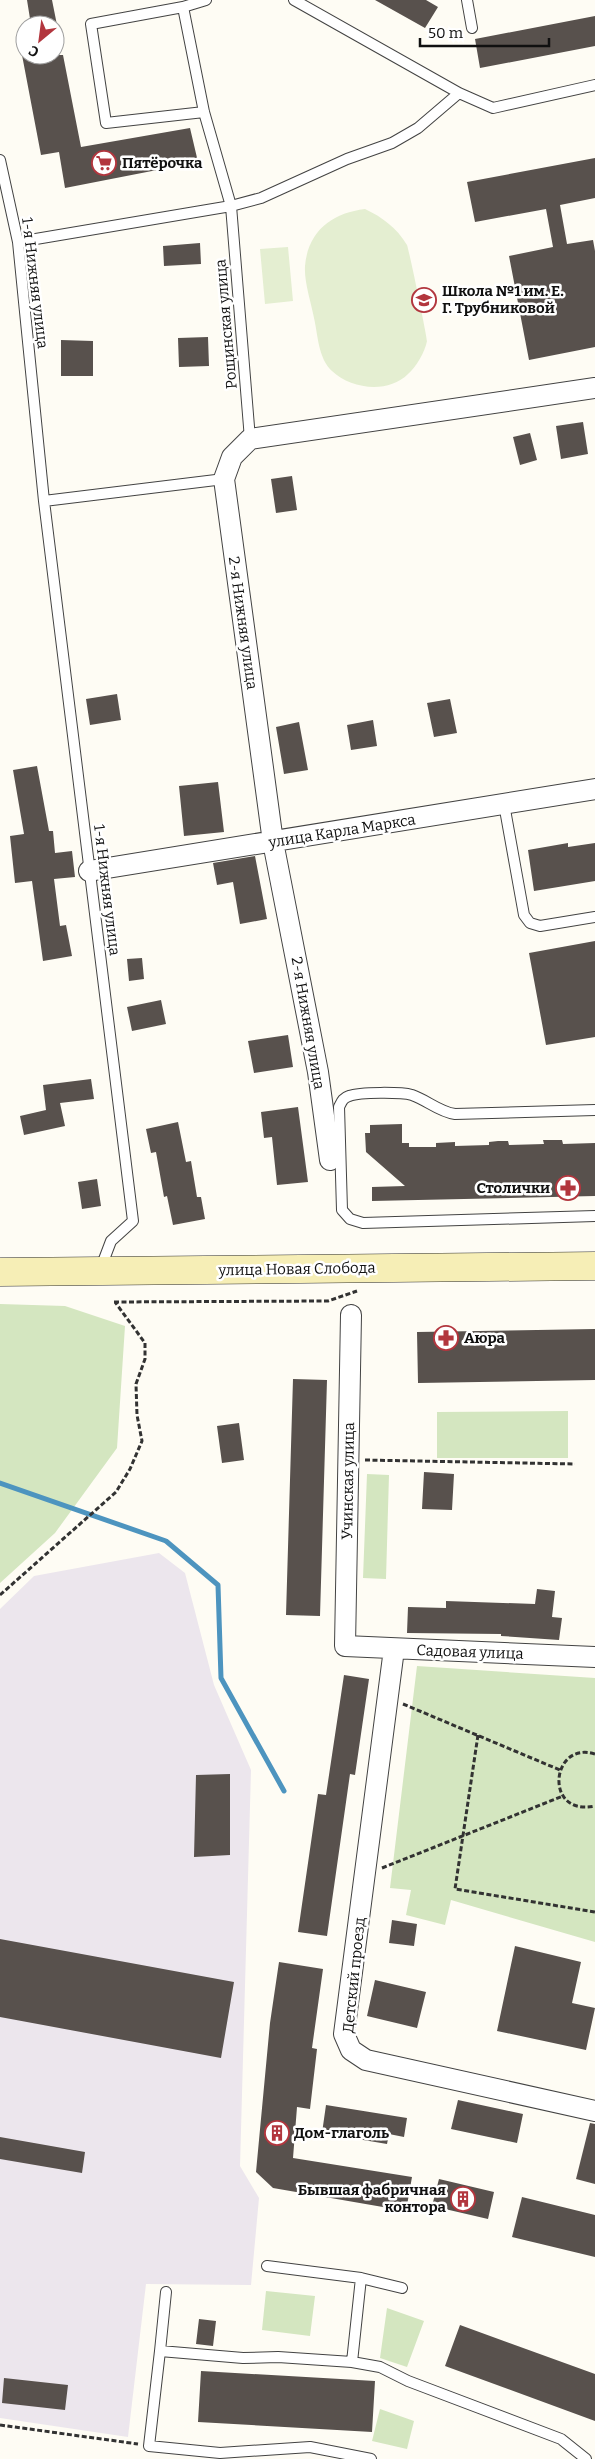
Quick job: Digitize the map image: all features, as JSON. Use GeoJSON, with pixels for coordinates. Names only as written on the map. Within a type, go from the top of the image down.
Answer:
{"type":"FeatureCollection","features":[{"type":"Feature","properties":{"kind":"main road","name":"улица Новая Слобода"},"geometry":{"type":"LineString","coordinates":[[0,1272],[595,1266]]}},
{"type":"Feature","properties":{"kind":"street"},"geometry":{"type":"LineString","coordinates":[[250,439],[595,388]]}},
{"type":"Feature","properties":{"kind":"street","name":"2-я Нижняя улица"},"geometry":{"type":"LineString","coordinates":[[250,439],[232,457],[224,479],[274,842],[318,1072],[330,1160]]}},
{"type":"Feature","properties":{"kind":"street","name":"улица Карла Маркса"},"geometry":{"type":"LineString","coordinates":[[89,871],[595,789]]}},
{"type":"Feature","properties":{"kind":"street","name":"Учинская улица"},"geometry":{"type":"LineString","coordinates":[[344,1646],[351,1316]]}},
{"type":"Feature","properties":{"kind":"street","name":"Садовая улица"},"geometry":{"type":"LineString","coordinates":[[344,1646],[595,1657]]}},
{"type":"Feature","properties":{"kind":"street","name":"Детский проезд"},"geometry":{"type":"LineString","coordinates":[[394,1649],[344,2034],[351,2050],[366,2060],[595,2112]]}},
{"type":"Feature","properties":{"kind":"lane"},"geometry":{"type":"LineString","coordinates":[[204,112],[106,123],[91,24],[183,7],[206,0]]}},
{"type":"Feature","properties":{"kind":"lane"},"geometry":{"type":"LineString","coordinates":[[294,0],[459,93],[493,108],[595,85]]}},
{"type":"Feature","properties":{"kind":"lane"},"geometry":{"type":"LineString","coordinates":[[467,0],[472,28]]}},
{"type":"Feature","properties":{"kind":"lane","name":"Рощинская улица"},"geometry":{"type":"LineString","coordinates":[[183,7],[204,112],[231,206],[250,439]]}},
{"type":"Feature","properties":{"kind":"lane"},"geometry":{"type":"LineString","coordinates":[[18,242],[231,206],[261,198],[347,159],[392,143],[418,128],[459,93]]}},
{"type":"Feature","properties":{"kind":"lane","name":"1-я Нижняя улица"},"geometry":{"type":"LineString","coordinates":[[0,160],[18,242],[44,501],[133,1221],[111,1241],[100,1271]]}},
{"type":"Feature","properties":{"kind":"lane"},"geometry":{"type":"LineString","coordinates":[[44,501],[224,479]]}},
{"type":"Feature","properties":{"kind":"lane"},"geometry":{"type":"LineString","coordinates":[[504,804],[524,915],[530,923],[540,926],[595,917]]}},
{"type":"Feature","properties":{"kind":"lane"},"geometry":{"type":"LineString","coordinates":[[595,1110],[455,1114],[442,1111],[416,1097],[402,1093],[350,1095],[343,1099],[339,1107],[342,1210],[350,1220],[363,1223],[595,1216]]}},
{"type":"Feature","properties":{"kind":"lane"},"geometry":{"type":"LineString","coordinates":[[267,2266],[361,2278],[402,2288]]}},
{"type":"Feature","properties":{"kind":"lane"},"geometry":{"type":"LineString","coordinates":[[352,2362],[361,2278]]}},
{"type":"Feature","properties":{"kind":"lane"},"geometry":{"type":"LineString","coordinates":[[166,2292],[149,2446],[220,2452],[310,2447],[371,2459]]}},
{"type":"Feature","properties":{"kind":"lane"},"geometry":{"type":"LineString","coordinates":[[160,2351],[243,2358],[278,2357],[352,2362],[380,2368],[408,2381],[561,2439],[586,2459]]}},
{"type":"Feature","properties":{"kind":"path"},"geometry":{"type":"LineString","coordinates":[[0,1595],[116,1492],[130,1469],[142,1441],[137,1414],[136,1384],[145,1359],[146,1343],[114,1302],[328,1301],[362,1290]]}},
{"type":"Feature","properties":{"kind":"path"},"geometry":{"type":"LineString","coordinates":[[348,1460],[575,1464]]}},
{"type":"Feature","properties":{"kind":"path"},"geometry":{"type":"LineString","coordinates":[[388,1698],[560,1770]]}},
{"type":"Feature","properties":{"kind":"path"},"geometry":{"type":"LineString","coordinates":[[478,1735],[455,1888],[595,1912]]}},
{"type":"Feature","properties":{"kind":"path"},"geometry":{"type":"LineString","coordinates":[[595,1754],[580,1752],[572,1756],[560,1770],[559,1788],[563,1796],[578,1807],[593,1806],[595,1812]]}},
{"type":"Feature","properties":{"kind":"path"},"geometry":{"type":"LineString","coordinates":[[365,1875],[563,1796]]}},
{"type":"Feature","properties":{"kind":"path"},"geometry":{"type":"LineString","coordinates":[[0,2425],[149,2446]]}},
{"type":"Feature","properties":{"kind":"shaded area"},"geometry":{"type":"Polygon","coordinates":[[[159,1553],[185,1573],[214,1685],[251,1770],[240,2166],[259,2198],[251,2285],[146,2284],[128,2437],[0,2418],[0,1609],[34,1576],[159,1553]]]}},
{"type":"Feature","properties":{"kind":"green space"},"geometry":{"type":"Polygon","coordinates":[[[365,209],[389,224],[399,233],[407,245],[427,341],[420,359],[408,374],[400,380],[380,387],[370,387],[349,382],[327,366],[319,346],[305,272],[307,254],[311,243],[324,226],[342,215],[365,209]]]}},
{"type":"Feature","properties":{"kind":"green space"},"geometry":{"type":"Polygon","coordinates":[[[288,247],[293,301],[265,304],[260,249],[288,247]]]}},
{"type":"Feature","properties":{"kind":"green space"},"geometry":{"type":"Polygon","coordinates":[[[0,1304],[65,1306],[125,1326],[117,1448],[55,1533],[0,1583],[0,1304]]]}},
{"type":"Feature","properties":{"kind":"green space"},"geometry":{"type":"Polygon","coordinates":[[[568,1411],[568,1458],[437,1458],[437,1412],[568,1411]]]}},
{"type":"Feature","properties":{"kind":"green space"},"geometry":{"type":"Polygon","coordinates":[[[367,1474],[389,1475],[386,1579],[363,1578],[367,1474]]]}},
{"type":"Feature","properties":{"kind":"green space"},"geometry":{"type":"Polygon","coordinates":[[[417,1666],[595,1678],[595,1942],[451,1900],[445,1925],[406,1915],[411,1890],[390,1888],[417,1666]]]}},
{"type":"Feature","properties":{"kind":"green space"},"geometry":{"type":"Polygon","coordinates":[[[266,2291],[315,2296],[310,2336],[262,2330],[266,2291]]]}},
{"type":"Feature","properties":{"kind":"green space"},"geometry":{"type":"Polygon","coordinates":[[[387,2308],[424,2321],[407,2367],[380,2358],[387,2308]]]}},
{"type":"Feature","properties":{"kind":"green space"},"geometry":{"type":"Polygon","coordinates":[[[380,2409],[414,2421],[407,2449],[372,2441],[380,2409]]]}},
{"type":"Feature","properties":{"kind":"building"},"geometry":{"type":"Polygon","coordinates":[[[27,0],[52,0],[55,15],[29,15],[27,0]]]}},
{"type":"Feature","properties":{"kind":"building"},"geometry":{"type":"Polygon","coordinates":[[[375,0],[426,0],[438,7],[425,28],[375,0]]]}},
{"type":"Feature","properties":{"kind":"building"},"geometry":{"type":"Polygon","coordinates":[[[595,16],[595,46],[480,68],[475,39],[595,16]]]}},
{"type":"Feature","properties":{"kind":"building"},"geometry":{"type":"Polygon","coordinates":[[[24,65],[65,65],[81,147],[190,128],[198,162],[65,188],[59,152],[41,155],[24,65]]]}},
{"type":"Feature","properties":{"kind":"building"},"geometry":{"type":"Polygon","coordinates":[[[595,158],[595,198],[560,205],[567,244],[593,240],[595,251],[595,347],[529,360],[509,256],[553,247],[546,209],[475,222],[467,182],[595,158]]]}},
{"type":"Feature","properties":{"kind":"building"},"geometry":{"type":"Polygon","coordinates":[[[200,243],[201,264],[164,266],[163,246],[200,243]]]}},
{"type":"Feature","properties":{"kind":"building"},"geometry":{"type":"Polygon","coordinates":[[[208,337],[209,366],[179,367],[178,338],[208,337]]]}},
{"type":"Feature","properties":{"kind":"building"},"geometry":{"type":"Polygon","coordinates":[[[61,340],[93,341],[93,376],[61,376],[61,340]]]}},
{"type":"Feature","properties":{"kind":"building"},"geometry":{"type":"Polygon","coordinates":[[[583,422],[588,454],[561,459],[556,426],[583,422]]]}},
{"type":"Feature","properties":{"kind":"building"},"geometry":{"type":"Polygon","coordinates":[[[530,433],[537,460],[520,465],[513,437],[530,433]]]}},
{"type":"Feature","properties":{"kind":"building"},"geometry":{"type":"Polygon","coordinates":[[[292,476],[297,510],[276,513],[271,479],[292,476]]]}},
{"type":"Feature","properties":{"kind":"building"},"geometry":{"type":"Polygon","coordinates":[[[117,694],[121,720],[90,725],[86,699],[117,694]]]}},
{"type":"Feature","properties":{"kind":"building"},"geometry":{"type":"Polygon","coordinates":[[[450,699],[457,733],[434,737],[427,703],[450,699]]]}},
{"type":"Feature","properties":{"kind":"building"},"geometry":{"type":"Polygon","coordinates":[[[373,720],[377,746],[351,750],[347,725],[373,720]]]}},
{"type":"Feature","properties":{"kind":"building"},"geometry":{"type":"Polygon","coordinates":[[[299,722],[308,770],[284,774],[276,727],[299,722]]]}},
{"type":"Feature","properties":{"kind":"building"},"geometry":{"type":"Polygon","coordinates":[[[37,766],[49,831],[53,831],[55,853],[72,851],[75,877],[54,879],[60,926],[66,925],[72,956],[43,961],[32,881],[15,883],[10,836],[24,834],[13,770],[37,766]]]}},
{"type":"Feature","properties":{"kind":"building"},"geometry":{"type":"Polygon","coordinates":[[[218,782],[224,832],[184,836],[179,786],[218,782]]]}},
{"type":"Feature","properties":{"kind":"building"},"geometry":{"type":"Polygon","coordinates":[[[568,843],[568,847],[595,843],[595,881],[534,891],[528,850],[568,843]]]}},
{"type":"Feature","properties":{"kind":"building"},"geometry":{"type":"Polygon","coordinates":[[[255,856],[267,919],[240,924],[233,882],[217,885],[213,863],[255,856]]]}},
{"type":"Feature","properties":{"kind":"building"},"geometry":{"type":"Polygon","coordinates":[[[595,941],[595,1037],[546,1045],[529,953],[595,941]]]}},
{"type":"Feature","properties":{"kind":"building"},"geometry":{"type":"Polygon","coordinates":[[[142,958],[144,979],[129,981],[127,959],[142,958]]]}},
{"type":"Feature","properties":{"kind":"building"},"geometry":{"type":"Polygon","coordinates":[[[161,1000],[166,1024],[132,1031],[127,1007],[161,1000]]]}},
{"type":"Feature","properties":{"kind":"building"},"geometry":{"type":"Polygon","coordinates":[[[288,1035],[293,1067],[254,1073],[248,1041],[288,1035]]]}},
{"type":"Feature","properties":{"kind":"building"},"geometry":{"type":"Polygon","coordinates":[[[91,1079],[94,1099],[60,1103],[65,1126],[24,1135],[20,1116],[46,1110],[43,1085],[91,1079]]]}},
{"type":"Feature","properties":{"kind":"building"},"geometry":{"type":"Polygon","coordinates":[[[298,1107],[308,1182],[277,1185],[272,1137],[264,1138],[261,1112],[298,1107]]]}},
{"type":"Feature","properties":{"kind":"building"},"geometry":{"type":"Polygon","coordinates":[[[178,1122],[186,1162],[191,1161],[197,1197],[201,1197],[205,1219],[173,1225],[167,1196],[164,1197],[156,1152],[151,1153],[146,1129],[178,1122]]]}},
{"type":"Feature","properties":{"kind":"building"},"geometry":{"type":"Polygon","coordinates":[[[402,1124],[402,1143],[409,1143],[409,1147],[436,1147],[436,1143],[455,1142],[455,1146],[489,1145],[489,1142],[498,1141],[508,1141],[509,1145],[544,1144],[543,1140],[562,1140],[563,1144],[595,1143],[595,1196],[372,1201],[372,1187],[405,1186],[366,1152],[365,1133],[370,1133],[370,1125],[402,1124]]]}},
{"type":"Feature","properties":{"kind":"building"},"geometry":{"type":"Polygon","coordinates":[[[97,1179],[101,1206],[82,1209],[78,1182],[97,1179]]]}},
{"type":"Feature","properties":{"kind":"building"},"geometry":{"type":"Polygon","coordinates":[[[595,1329],[595,1380],[418,1383],[417,1332],[595,1329]]]}},
{"type":"Feature","properties":{"kind":"building"},"geometry":{"type":"Polygon","coordinates":[[[293,1379],[327,1380],[320,1616],[286,1615],[293,1379]]]}},
{"type":"Feature","properties":{"kind":"building"},"geometry":{"type":"Polygon","coordinates":[[[239,1423],[244,1460],[222,1463],[217,1426],[239,1423]]]}},
{"type":"Feature","properties":{"kind":"building"},"geometry":{"type":"Polygon","coordinates":[[[424,1472],[454,1474],[452,1510],[422,1509],[424,1472]]]}},
{"type":"Feature","properties":{"kind":"building"},"geometry":{"type":"Polygon","coordinates":[[[537,1589],[555,1591],[552,1617],[562,1618],[559,1640],[501,1636],[501,1634],[407,1633],[408,1607],[446,1608],[446,1601],[535,1604],[537,1589]]]}},
{"type":"Feature","properties":{"kind":"building"},"geometry":{"type":"Polygon","coordinates":[[[344,1675],[369,1679],[355,1775],[350,1774],[327,1936],[298,1932],[318,1794],[326,1795],[344,1675]]]}},
{"type":"Feature","properties":{"kind":"building"},"geometry":{"type":"Polygon","coordinates":[[[230,1774],[230,1855],[194,1857],[196,1775],[230,1774]]]}},
{"type":"Feature","properties":{"kind":"building"},"geometry":{"type":"Polygon","coordinates":[[[392,1920],[417,1924],[414,1946],[389,1943],[392,1920]]]}},
{"type":"Feature","properties":{"kind":"building"},"geometry":{"type":"Polygon","coordinates":[[[0,1939],[234,1982],[221,2058],[0,2017],[0,1939]]]}},
{"type":"Feature","properties":{"kind":"building"},"geometry":{"type":"Polygon","coordinates":[[[515,1946],[581,1962],[572,2003],[595,2008],[586,2050],[497,2031],[515,1946]]]}},
{"type":"Feature","properties":{"kind":"building","name":"Дом-глаголь"},"geometry":{"type":"Polygon","coordinates":[[[279,1962],[323,1969],[312,2048],[317,2049],[310,2109],[297,2107],[293,2158],[412,2177],[406,2211],[273,2188],[256,2172],[270,2023],[279,1962]]]}},
{"type":"Feature","properties":{"kind":"building"},"geometry":{"type":"Polygon","coordinates":[[[375,1980],[426,1992],[417,2028],[367,2016],[375,1980]]]}},
{"type":"Feature","properties":{"kind":"building"},"geometry":{"type":"Polygon","coordinates":[[[458,2100],[523,2114],[517,2143],[451,2129],[458,2100]]]}},
{"type":"Feature","properties":{"kind":"building"},"geometry":{"type":"Polygon","coordinates":[[[326,2105],[407,2118],[404,2137],[389,2134],[387,2144],[322,2133],[326,2105]]]}},
{"type":"Feature","properties":{"kind":"building"},"geometry":{"type":"Polygon","coordinates":[[[590,2123],[595,2124],[595,2184],[576,2179],[590,2123]]]}},
{"type":"Feature","properties":{"kind":"building"},"geometry":{"type":"Polygon","coordinates":[[[0,2137],[85,2152],[82,2173],[0,2159],[0,2137]]]}},
{"type":"Feature","properties":{"kind":"building","name":"Бывшая фабричная контора"},"geometry":{"type":"Polygon","coordinates":[[[439,2179],[494,2192],[488,2219],[432,2206],[439,2179]]]}},
{"type":"Feature","properties":{"kind":"building"},"geometry":{"type":"Polygon","coordinates":[[[522,2197],[595,2215],[595,2257],[512,2237],[522,2197]]]}},
{"type":"Feature","properties":{"kind":"building"},"geometry":{"type":"Polygon","coordinates":[[[199,2319],[216,2321],[213,2346],[196,2344],[199,2319]]]}},
{"type":"Feature","properties":{"kind":"building"},"geometry":{"type":"Polygon","coordinates":[[[460,2325],[595,2374],[595,2421],[445,2366],[460,2325]]]}},
{"type":"Feature","properties":{"kind":"building"},"geometry":{"type":"Polygon","coordinates":[[[201,2371],[375,2381],[372,2432],[198,2422],[201,2371]]]}},
{"type":"Feature","properties":{"kind":"building"},"geometry":{"type":"Polygon","coordinates":[[[4,2378],[68,2385],[65,2410],[2,2403],[4,2378]]]}},
{"type":"Feature","properties":{"kind":"waterway"},"geometry":{"type":"LineString","coordinates":[[0,1483],[166,1541],[218,1585],[221,1678],[284,1791]]}},
{"type":"Feature","properties":{"kind":"place","name":"Пятёрочка"},"geometry":{"type":"Point","coordinates":[104,163]}},
{"type":"Feature","properties":{"kind":"place","name":"Школа №1 им. Е. Г. Трубниковой"},"geometry":{"type":"Point","coordinates":[424,300]}},
{"type":"Feature","properties":{"kind":"place","name":"Столички"},"geometry":{"type":"Point","coordinates":[568,1188]}},
{"type":"Feature","properties":{"kind":"place","name":"Аюра"},"geometry":{"type":"Point","coordinates":[446,1338]}},
{"type":"Feature","properties":{"kind":"place","name":"Дом-глаголь"},"geometry":{"type":"Point","coordinates":[277,2133]}},
{"type":"Feature","properties":{"kind":"place","name":"Бывшая фабричная контора"},"geometry":{"type":"Point","coordinates":[463,2199]}}]}
